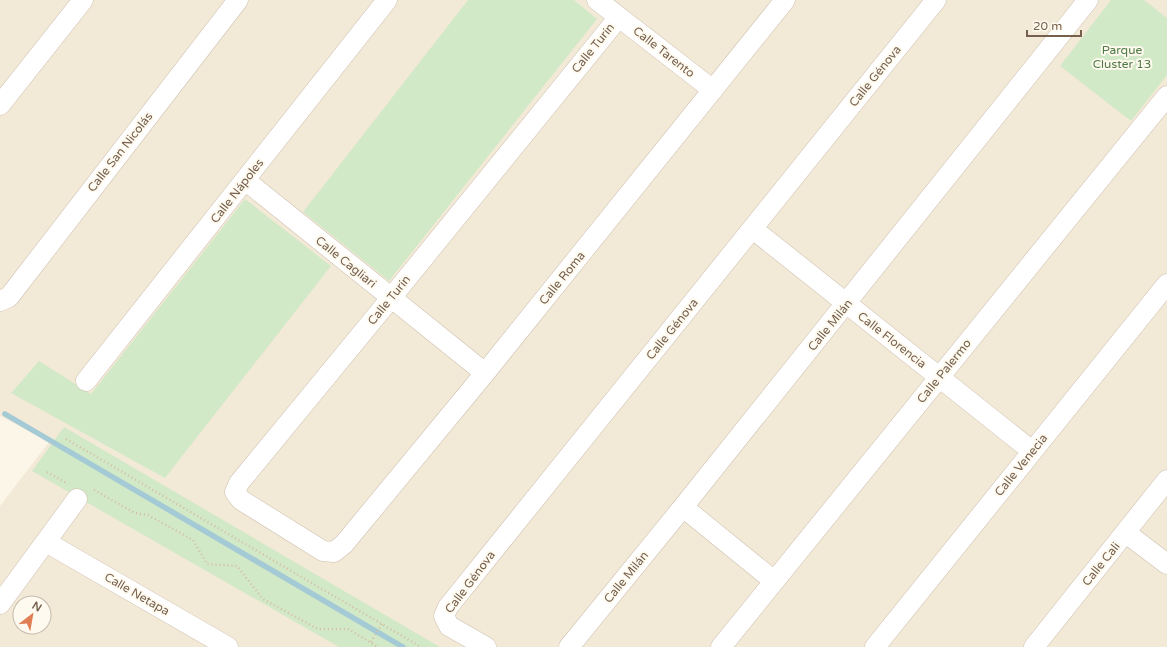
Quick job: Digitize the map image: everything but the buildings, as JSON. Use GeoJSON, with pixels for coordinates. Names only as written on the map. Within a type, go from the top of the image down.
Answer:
{"type":"FeatureCollection","features":[{"type":"Feature","properties":{"kind":"street"},"geometry":{"type":"LineString","coordinates":[[0,105],[83,0]]}},
{"type":"Feature","properties":{"kind":"street","name":"Calle San Nicolás"},"geometry":{"type":"LineString","coordinates":[[0,301],[9,297],[238,0]]}},
{"type":"Feature","properties":{"kind":"street","name":"Calle Nápoles"},"geometry":{"type":"LineString","coordinates":[[86,382],[387,0]]}},
{"type":"Feature","properties":{"kind":"street","name":"Calle Tarento"},"geometry":{"type":"LineString","coordinates":[[597,0],[713,90]]}},
{"type":"Feature","properties":{"kind":"street","name":"Calle Roma"},"geometry":{"type":"LineString","coordinates":[[334,552],[344,544],[485,373],[785,0]]}},
{"type":"Feature","properties":{"kind":"street","name":"Calle Génova"},"geometry":{"type":"LineString","coordinates":[[486,647],[449,626],[444,616],[448,607],[936,0]]}},
{"type":"Feature","properties":{"kind":"street","name":"Calle Milán"},"geometry":{"type":"LineString","coordinates":[[569,647],[846,304],[1088,0]]}},
{"type":"Feature","properties":{"kind":"street","name":"Calle Turín"},"geometry":{"type":"LineString","coordinates":[[334,552],[323,551],[241,500],[235,492],[238,482],[391,298],[619,17]]}},
{"type":"Feature","properties":{"kind":"street","name":"Calle Palermo"},"geometry":{"type":"LineString","coordinates":[[721,647],[1167,96]]}},
{"type":"Feature","properties":{"kind":"street","name":"Calle Cagliari"},"geometry":{"type":"LineString","coordinates":[[245,180],[485,373]]}},
{"type":"Feature","properties":{"kind":"street","name":"Calle Florencia"},"geometry":{"type":"LineString","coordinates":[[752,229],[1032,451]]}},
{"type":"Feature","properties":{"kind":"street","name":"Calle Venecia"},"geometry":{"type":"LineString","coordinates":[[875,647],[1167,284]]}},
{"type":"Feature","properties":{"kind":"street","name":"Calle Cali"},"geometry":{"type":"LineString","coordinates":[[1034,647],[1167,480]]}},
{"type":"Feature","properties":{"kind":"street"},"geometry":{"type":"LineString","coordinates":[[0,604],[46,542],[80,491]]}},
{"type":"Feature","properties":{"kind":"street"},"geometry":{"type":"LineString","coordinates":[[683,507],[774,581]]}},
{"type":"Feature","properties":{"kind":"street"},"geometry":{"type":"LineString","coordinates":[[1126,532],[1167,564]]}},
{"type":"Feature","properties":{"kind":"street","name":"Calle Netapa"},"geometry":{"type":"LineString","coordinates":[[46,542],[228,647]]}},
{"type":"Feature","properties":{"kind":"path"},"geometry":{"type":"LineString","coordinates":[[66,439],[421,647]]}},
{"type":"Feature","properties":{"kind":"path"},"geometry":{"type":"LineString","coordinates":[[47,472],[80,491],[135,513],[148,515],[192,540],[206,564],[238,566],[263,599],[318,629],[348,629],[378,647]]}},
{"type":"Feature","properties":{"kind":"path"},"geometry":{"type":"LineString","coordinates":[[371,642],[382,625]]}},
{"type":"Feature","properties":{"kind":"shaded area"},"geometry":{"type":"Polygon","coordinates":[[[0,0],[1167,0],[1167,647],[0,647],[0,506],[49,442],[0,416],[0,0]]]}},
{"type":"Feature","properties":{"kind":"green space"},"geometry":{"type":"Polygon","coordinates":[[[468,0],[574,0],[597,19],[389,281],[303,212],[468,0]]]}},
{"type":"Feature","properties":{"kind":"green space","name":"Parque Cluster 13"},"geometry":{"type":"Polygon","coordinates":[[[1111,0],[1144,0],[1167,18],[1167,75],[1131,121],[1060,66],[1111,0]]]}},
{"type":"Feature","properties":{"kind":"green space"},"geometry":{"type":"Polygon","coordinates":[[[245,199],[331,266],[165,478],[11,393],[39,361],[91,394],[245,199]]]}},
{"type":"Feature","properties":{"kind":"green space"},"geometry":{"type":"Polygon","coordinates":[[[64,427],[440,647],[339,647],[32,471],[64,427]]]}},
{"type":"Feature","properties":{"kind":"waterway"},"geometry":{"type":"LineString","coordinates":[[5,414],[403,647]]}}]}
